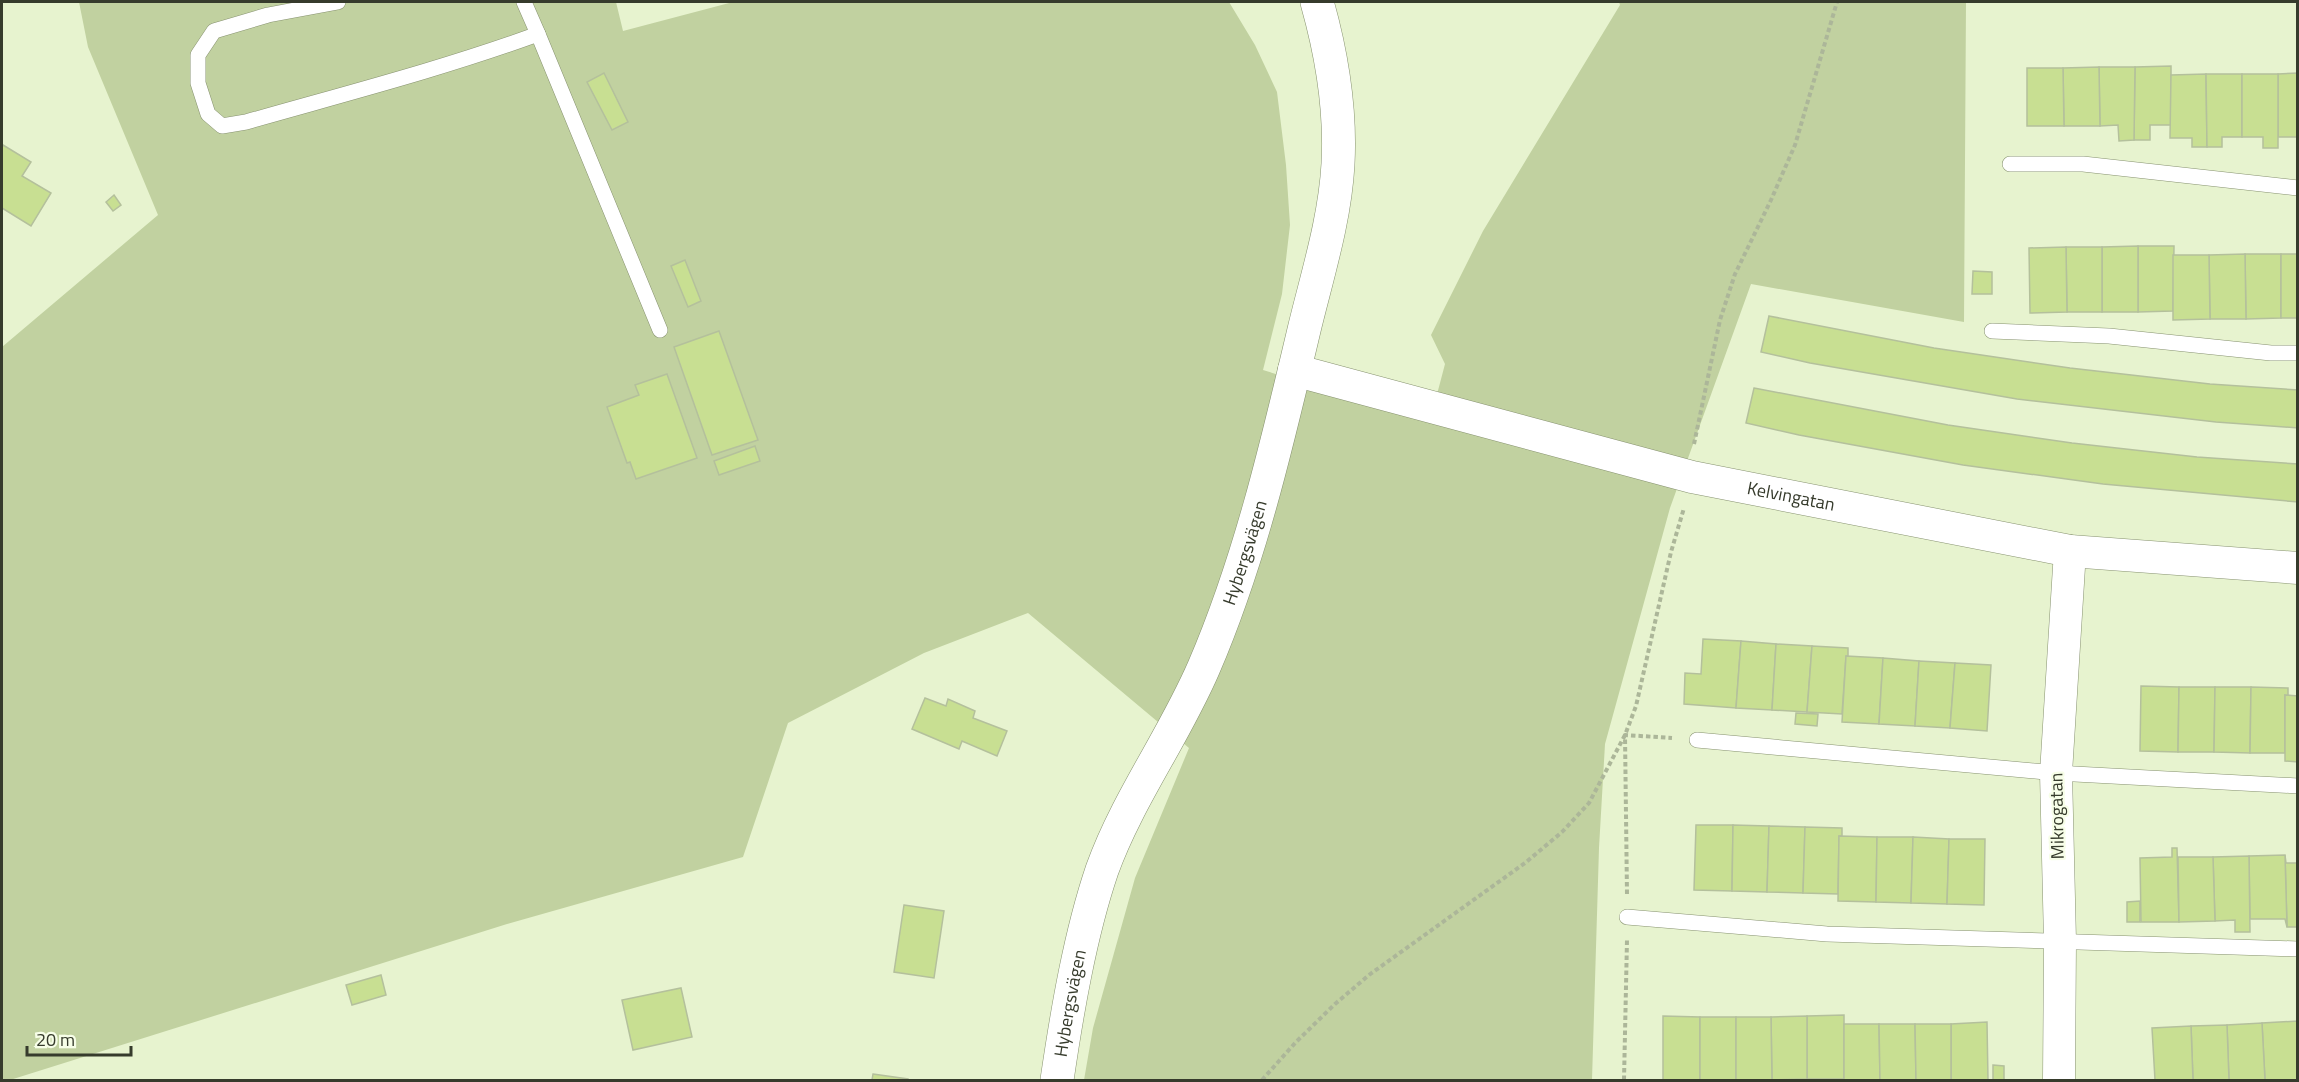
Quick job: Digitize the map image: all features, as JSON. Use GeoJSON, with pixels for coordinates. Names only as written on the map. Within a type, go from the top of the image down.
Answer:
{"type":"FeatureCollection","features":[{"type":"Feature","properties":{"kind":"street","name":"Hybergsvägen"},"geometry":{"type":"LineString","coordinates":[[1057,1080],[1085,930],[1103,869],[1130,805],[1179,718],[1224,619],[1259,507],[1332,213],[1338,164],[1337,94],[1333,67],[1317,2]]}},
{"type":"Feature","properties":{"kind":"street","name":"Kelvingatan"},"geometry":{"type":"LineString","coordinates":[[1294,370],[1692,477],[2070,551],[2298,568]]}},
{"type":"Feature","properties":{"kind":"street","name":"Mikrogatan"},"geometry":{"type":"LineString","coordinates":[[2059,1080],[2060,941],[2056,773],[2070,551]]}},
{"type":"Feature","properties":{"kind":"lane"},"geometry":{"type":"LineString","coordinates":[[338,2],[268,15],[214,31],[198,55],[198,83],[208,114],[222,126],[246,122],[457,62],[538,34]]}},
{"type":"Feature","properties":{"kind":"lane"},"geometry":{"type":"LineString","coordinates":[[524,2],[660,330]]}},
{"type":"Feature","properties":{"kind":"lane"},"geometry":{"type":"LineString","coordinates":[[2010,164],[2083,164],[2298,188]]}},
{"type":"Feature","properties":{"kind":"lane"},"geometry":{"type":"LineString","coordinates":[[1992,331],[2109,336],[2271,353],[2298,353]]}},
{"type":"Feature","properties":{"kind":"lane"},"geometry":{"type":"LineString","coordinates":[[1697,740],[2056,773],[2298,786]]}},
{"type":"Feature","properties":{"kind":"lane"},"geometry":{"type":"LineString","coordinates":[[1628,917],[1827,934],[2298,949]]}},
{"type":"Feature","properties":{"kind":"path"},"geometry":{"type":"LineString","coordinates":[[1262,1080],[1296,1042],[1369,975],[1525,863],[1562,832],[1589,803],[1625,735],[1636,706],[1671,552],[1692,477],[1694,443],[1720,320],[1735,274],[1795,145],[1837,2]]}},
{"type":"Feature","properties":{"kind":"path"},"geometry":{"type":"LineString","coordinates":[[1625,735],[1697,740]]}},
{"type":"Feature","properties":{"kind":"green space"},"geometry":{"type":"Polygon","coordinates":[[[79,2],[616,2],[623,31],[733,2],[1229,2],[1255,45],[1277,92],[1286,165],[1290,225],[1282,294],[1263,370],[1430,421],[1445,364],[1431,335],[1483,231],[1620,5],[1619,2],[1966,2],[1964,322],[1751,284],[1670,508],[1605,744],[1599,848],[1592,1080],[1084,1080],[1093,1028],[1135,878],[1189,748],[1028,613],[924,653],[788,723],[743,857],[507,924],[10,1080],[2,1080],[2,347],[158,215],[88,47],[79,2]]]}},
{"type":"Feature","properties":{"kind":"building"},"geometry":{"type":"Polygon","coordinates":[[[2171,66],[2171,125],[2150,125],[2150,140],[2134,140],[2135,67],[2171,66]]]}},
{"type":"Feature","properties":{"kind":"building"},"geometry":{"type":"Polygon","coordinates":[[[2099,67],[2135,67],[2134,140],[2119,141],[2118,125],[2100,126],[2099,67]]]}},
{"type":"Feature","properties":{"kind":"building"},"geometry":{"type":"Polygon","coordinates":[[[2099,67],[2100,126],[2064,126],[2063,68],[2099,67]]]}},
{"type":"Feature","properties":{"kind":"building"},"geometry":{"type":"Polygon","coordinates":[[[2027,68],[2063,68],[2064,126],[2027,126],[2027,68]]]}},
{"type":"Feature","properties":{"kind":"building"},"geometry":{"type":"Polygon","coordinates":[[[604,73],[628,122],[612,130],[587,82],[604,73]]]}},
{"type":"Feature","properties":{"kind":"building"},"geometry":{"type":"Polygon","coordinates":[[[2298,73],[2298,137],[2278,137],[2278,74],[2298,73]]]}},
{"type":"Feature","properties":{"kind":"building"},"geometry":{"type":"Polygon","coordinates":[[[2206,74],[2207,147],[2192,147],[2192,138],[2170,138],[2171,75],[2206,74]]]}},
{"type":"Feature","properties":{"kind":"building"},"geometry":{"type":"Polygon","coordinates":[[[2206,74],[2242,74],[2242,137],[2222,137],[2222,147],[2207,147],[2206,74]]]}},
{"type":"Feature","properties":{"kind":"building"},"geometry":{"type":"Polygon","coordinates":[[[2242,74],[2278,74],[2278,148],[2263,148],[2263,137],[2242,137],[2242,74]]]}},
{"type":"Feature","properties":{"kind":"building"},"geometry":{"type":"Polygon","coordinates":[[[3,145],[31,162],[22,176],[51,193],[31,226],[2,208],[3,145]]]}},
{"type":"Feature","properties":{"kind":"building"},"geometry":{"type":"Polygon","coordinates":[[[114,195],[121,205],[113,211],[106,202],[114,195]]]}},
{"type":"Feature","properties":{"kind":"building"},"geometry":{"type":"Polygon","coordinates":[[[2138,246],[2174,246],[2173,311],[2138,312],[2138,246]]]}},
{"type":"Feature","properties":{"kind":"building"},"geometry":{"type":"Polygon","coordinates":[[[2138,246],[2138,312],[2102,312],[2102,247],[2138,246]]]}},
{"type":"Feature","properties":{"kind":"building"},"geometry":{"type":"Polygon","coordinates":[[[2066,247],[2102,247],[2102,312],[2067,312],[2066,247]]]}},
{"type":"Feature","properties":{"kind":"building"},"geometry":{"type":"Polygon","coordinates":[[[2066,247],[2067,312],[2030,313],[2029,248],[2066,247]]]}},
{"type":"Feature","properties":{"kind":"building"},"geometry":{"type":"Polygon","coordinates":[[[2245,254],[2281,254],[2281,318],[2246,319],[2245,254]]]}},
{"type":"Feature","properties":{"kind":"building"},"geometry":{"type":"Polygon","coordinates":[[[2245,254],[2246,319],[2210,319],[2209,255],[2245,254]]]}},
{"type":"Feature","properties":{"kind":"building"},"geometry":{"type":"Polygon","coordinates":[[[2281,254],[2298,254],[2298,318],[2281,318],[2281,254]]]}},
{"type":"Feature","properties":{"kind":"building"},"geometry":{"type":"Polygon","coordinates":[[[2173,255],[2209,255],[2210,319],[2173,320],[2173,255]]]}},
{"type":"Feature","properties":{"kind":"building"},"geometry":{"type":"Polygon","coordinates":[[[685,260],[701,301],[688,307],[671,266],[685,260]]]}},
{"type":"Feature","properties":{"kind":"building"},"geometry":{"type":"Polygon","coordinates":[[[1973,271],[1992,272],[1992,294],[1972,294],[1973,271]]]}},
{"type":"Feature","properties":{"kind":"building"},"geometry":{"type":"Polygon","coordinates":[[[1769,316],[1934,348],[2070,368],[2210,384],[2298,390],[2298,428],[2216,422],[2017,399],[1810,363],[1761,352],[1769,316]]]}},
{"type":"Feature","properties":{"kind":"building"},"geometry":{"type":"Polygon","coordinates":[[[719,331],[758,440],[712,455],[674,347],[719,331]]]}},
{"type":"Feature","properties":{"kind":"building"},"geometry":{"type":"Polygon","coordinates":[[[667,374],[697,458],[636,479],[630,462],[627,463],[607,407],[639,395],[635,385],[667,374]]]}},
{"type":"Feature","properties":{"kind":"building"},"geometry":{"type":"Polygon","coordinates":[[[1754,388],[1948,425],[2072,443],[2197,457],[2298,464],[2298,502],[2103,484],[1963,465],[1799,435],[1746,423],[1754,388]]]}},
{"type":"Feature","properties":{"kind":"building"},"geometry":{"type":"Polygon","coordinates":[[[755,446],[760,461],[719,475],[714,461],[755,446]]]}},
{"type":"Feature","properties":{"kind":"building"},"geometry":{"type":"Polygon","coordinates":[[[1703,639],[1741,641],[1736,708],[1684,704],[1685,673],[1701,674],[1703,639]]]}},
{"type":"Feature","properties":{"kind":"building"},"geometry":{"type":"Polygon","coordinates":[[[1741,641],[1776,644],[1772,710],[1736,708],[1741,641]]]}},
{"type":"Feature","properties":{"kind":"building"},"geometry":{"type":"Polygon","coordinates":[[[1776,644],[1812,646],[1807,712],[1772,710],[1776,644]]]}},
{"type":"Feature","properties":{"kind":"building"},"geometry":{"type":"Polygon","coordinates":[[[1812,646],[1848,648],[1842,714],[1807,712],[1812,646]]]}},
{"type":"Feature","properties":{"kind":"building"},"geometry":{"type":"Polygon","coordinates":[[[1846,656],[1883,658],[1879,724],[1842,722],[1846,656]]]}},
{"type":"Feature","properties":{"kind":"building"},"geometry":{"type":"Polygon","coordinates":[[[1883,658],[1919,661],[1915,726],[1879,724],[1883,658]]]}},
{"type":"Feature","properties":{"kind":"building"},"geometry":{"type":"Polygon","coordinates":[[[1919,661],[1955,663],[1950,728],[1915,726],[1919,661]]]}},
{"type":"Feature","properties":{"kind":"building"},"geometry":{"type":"Polygon","coordinates":[[[1955,663],[1991,665],[1987,731],[1950,728],[1955,663]]]}},
{"type":"Feature","properties":{"kind":"building"},"geometry":{"type":"Polygon","coordinates":[[[2141,686],[2179,687],[2178,752],[2140,751],[2141,686]]]}},
{"type":"Feature","properties":{"kind":"building"},"geometry":{"type":"Polygon","coordinates":[[[2179,687],[2215,687],[2214,752],[2178,752],[2179,687]]]}},
{"type":"Feature","properties":{"kind":"building"},"geometry":{"type":"Polygon","coordinates":[[[2215,687],[2251,687],[2250,753],[2214,752],[2215,687]]]}},
{"type":"Feature","properties":{"kind":"building"},"geometry":{"type":"Polygon","coordinates":[[[2251,687],[2288,688],[2288,696],[2285,695],[2285,753],[2250,753],[2251,687]]]}},
{"type":"Feature","properties":{"kind":"building"},"geometry":{"type":"Polygon","coordinates":[[[2285,695],[2298,696],[2298,762],[2285,761],[2285,695]]]}},
{"type":"Feature","properties":{"kind":"building"},"geometry":{"type":"Polygon","coordinates":[[[925,698],[946,706],[948,699],[975,711],[973,718],[1007,731],[997,756],[962,741],[959,749],[912,729],[925,698]]]}},
{"type":"Feature","properties":{"kind":"building"},"geometry":{"type":"Polygon","coordinates":[[[1796,713],[1818,714],[1817,726],[1795,724],[1796,713]]]}},
{"type":"Feature","properties":{"kind":"building"},"geometry":{"type":"Polygon","coordinates":[[[1696,825],[1733,825],[1732,891],[1694,890],[1696,825]]]}},
{"type":"Feature","properties":{"kind":"building"},"geometry":{"type":"Polygon","coordinates":[[[1733,825],[1769,826],[1767,892],[1732,891],[1733,825]]]}},
{"type":"Feature","properties":{"kind":"building"},"geometry":{"type":"Polygon","coordinates":[[[1769,826],[1805,827],[1803,893],[1767,892],[1769,826]]]}},
{"type":"Feature","properties":{"kind":"building"},"geometry":{"type":"Polygon","coordinates":[[[1805,827],[1842,828],[1842,836],[1839,836],[1838,894],[1803,893],[1805,827]]]}},
{"type":"Feature","properties":{"kind":"building"},"geometry":{"type":"Polygon","coordinates":[[[1839,836],[1877,837],[1876,902],[1838,901],[1839,836]]]}},
{"type":"Feature","properties":{"kind":"building"},"geometry":{"type":"Polygon","coordinates":[[[1877,837],[1913,837],[1911,903],[1876,902],[1877,837]]]}},
{"type":"Feature","properties":{"kind":"building"},"geometry":{"type":"Polygon","coordinates":[[[1913,837],[1949,839],[1947,904],[1911,903],[1913,837]]]}},
{"type":"Feature","properties":{"kind":"building"},"geometry":{"type":"Polygon","coordinates":[[[1949,839],[1985,839],[1984,905],[1947,904],[1949,839]]]}},
{"type":"Feature","properties":{"kind":"building"},"geometry":{"type":"Polygon","coordinates":[[[2172,848],[2177,848],[2179,922],[2141,922],[2140,858],[2172,857],[2172,848]]]}},
{"type":"Feature","properties":{"kind":"building"},"geometry":{"type":"Polygon","coordinates":[[[2285,855],[2286,863],[2298,863],[2298,927],[2287,927],[2285,855]]]}},
{"type":"Feature","properties":{"kind":"building"},"geometry":{"type":"Polygon","coordinates":[[[2285,855],[2287,927],[2285,919],[2250,919],[2249,856],[2285,855]]]}},
{"type":"Feature","properties":{"kind":"building"},"geometry":{"type":"Polygon","coordinates":[[[2249,856],[2250,932],[2235,932],[2235,920],[2215,921],[2213,857],[2249,856]]]}},
{"type":"Feature","properties":{"kind":"building"},"geometry":{"type":"Polygon","coordinates":[[[2178,857],[2213,857],[2215,921],[2179,922],[2178,857]]]}},
{"type":"Feature","properties":{"kind":"building"},"geometry":{"type":"Polygon","coordinates":[[[2140,901],[2140,922],[2127,922],[2127,902],[2140,901]]]}},
{"type":"Feature","properties":{"kind":"building"},"geometry":{"type":"Polygon","coordinates":[[[904,905],[944,911],[934,978],[894,972],[904,905]]]}},
{"type":"Feature","properties":{"kind":"building"},"geometry":{"type":"Polygon","coordinates":[[[381,975],[386,995],[352,1005],[346,985],[381,975]]]}},
{"type":"Feature","properties":{"kind":"building"},"geometry":{"type":"Polygon","coordinates":[[[681,988],[692,1037],[633,1050],[622,1000],[681,988]]]}},
{"type":"Feature","properties":{"kind":"building"},"geometry":{"type":"Polygon","coordinates":[[[1844,1015],[1844,1079],[1807,1079],[1807,1016],[1844,1015]]]}},
{"type":"Feature","properties":{"kind":"building"},"geometry":{"type":"Polygon","coordinates":[[[1663,1016],[1700,1017],[1700,1080],[1663,1080],[1663,1016]]]}},
{"type":"Feature","properties":{"kind":"building"},"geometry":{"type":"Polygon","coordinates":[[[1807,1016],[1807,1079],[1772,1080],[1771,1017],[1807,1016]]]}},
{"type":"Feature","properties":{"kind":"building"},"geometry":{"type":"Polygon","coordinates":[[[1700,1017],[1736,1017],[1736,1080],[1700,1080],[1700,1017]]]}},
{"type":"Feature","properties":{"kind":"building"},"geometry":{"type":"Polygon","coordinates":[[[1736,1017],[1771,1017],[1772,1080],[1736,1080],[1736,1017]]]}},
{"type":"Feature","properties":{"kind":"building"},"geometry":{"type":"Polygon","coordinates":[[[2298,1021],[2298,1080],[2265,1080],[2262,1023],[2298,1021]]]}},
{"type":"Feature","properties":{"kind":"building"},"geometry":{"type":"Polygon","coordinates":[[[1987,1022],[1988,1080],[1951,1080],[1951,1024],[1987,1022]]]}},
{"type":"Feature","properties":{"kind":"building"},"geometry":{"type":"Polygon","coordinates":[[[2262,1023],[2265,1080],[2229,1080],[2227,1025],[2262,1023]]]}},
{"type":"Feature","properties":{"kind":"building"},"geometry":{"type":"Polygon","coordinates":[[[1844,1024],[1879,1024],[1880,1080],[1843,1080],[1844,1024]]]}},
{"type":"Feature","properties":{"kind":"building"},"geometry":{"type":"Polygon","coordinates":[[[1879,1024],[1915,1024],[1916,1080],[1880,1080],[1879,1024]]]}},
{"type":"Feature","properties":{"kind":"building"},"geometry":{"type":"Polygon","coordinates":[[[1915,1024],[1951,1024],[1951,1080],[1916,1080],[1915,1024]]]}},
{"type":"Feature","properties":{"kind":"building"},"geometry":{"type":"Polygon","coordinates":[[[2227,1025],[2229,1080],[2193,1080],[2191,1026],[2227,1025]]]}},
{"type":"Feature","properties":{"kind":"building"},"geometry":{"type":"Polygon","coordinates":[[[2191,1026],[2193,1080],[2155,1080],[2152,1028],[2191,1026]]]}},
{"type":"Feature","properties":{"kind":"building"},"geometry":{"type":"Polygon","coordinates":[[[1993,1065],[2004,1066],[2004,1080],[1993,1080],[1993,1065]]]}},
{"type":"Feature","properties":{"kind":"building"},"geometry":{"type":"Polygon","coordinates":[[[873,1074],[908,1079],[908,1080],[872,1080],[873,1074]]]}}]}
